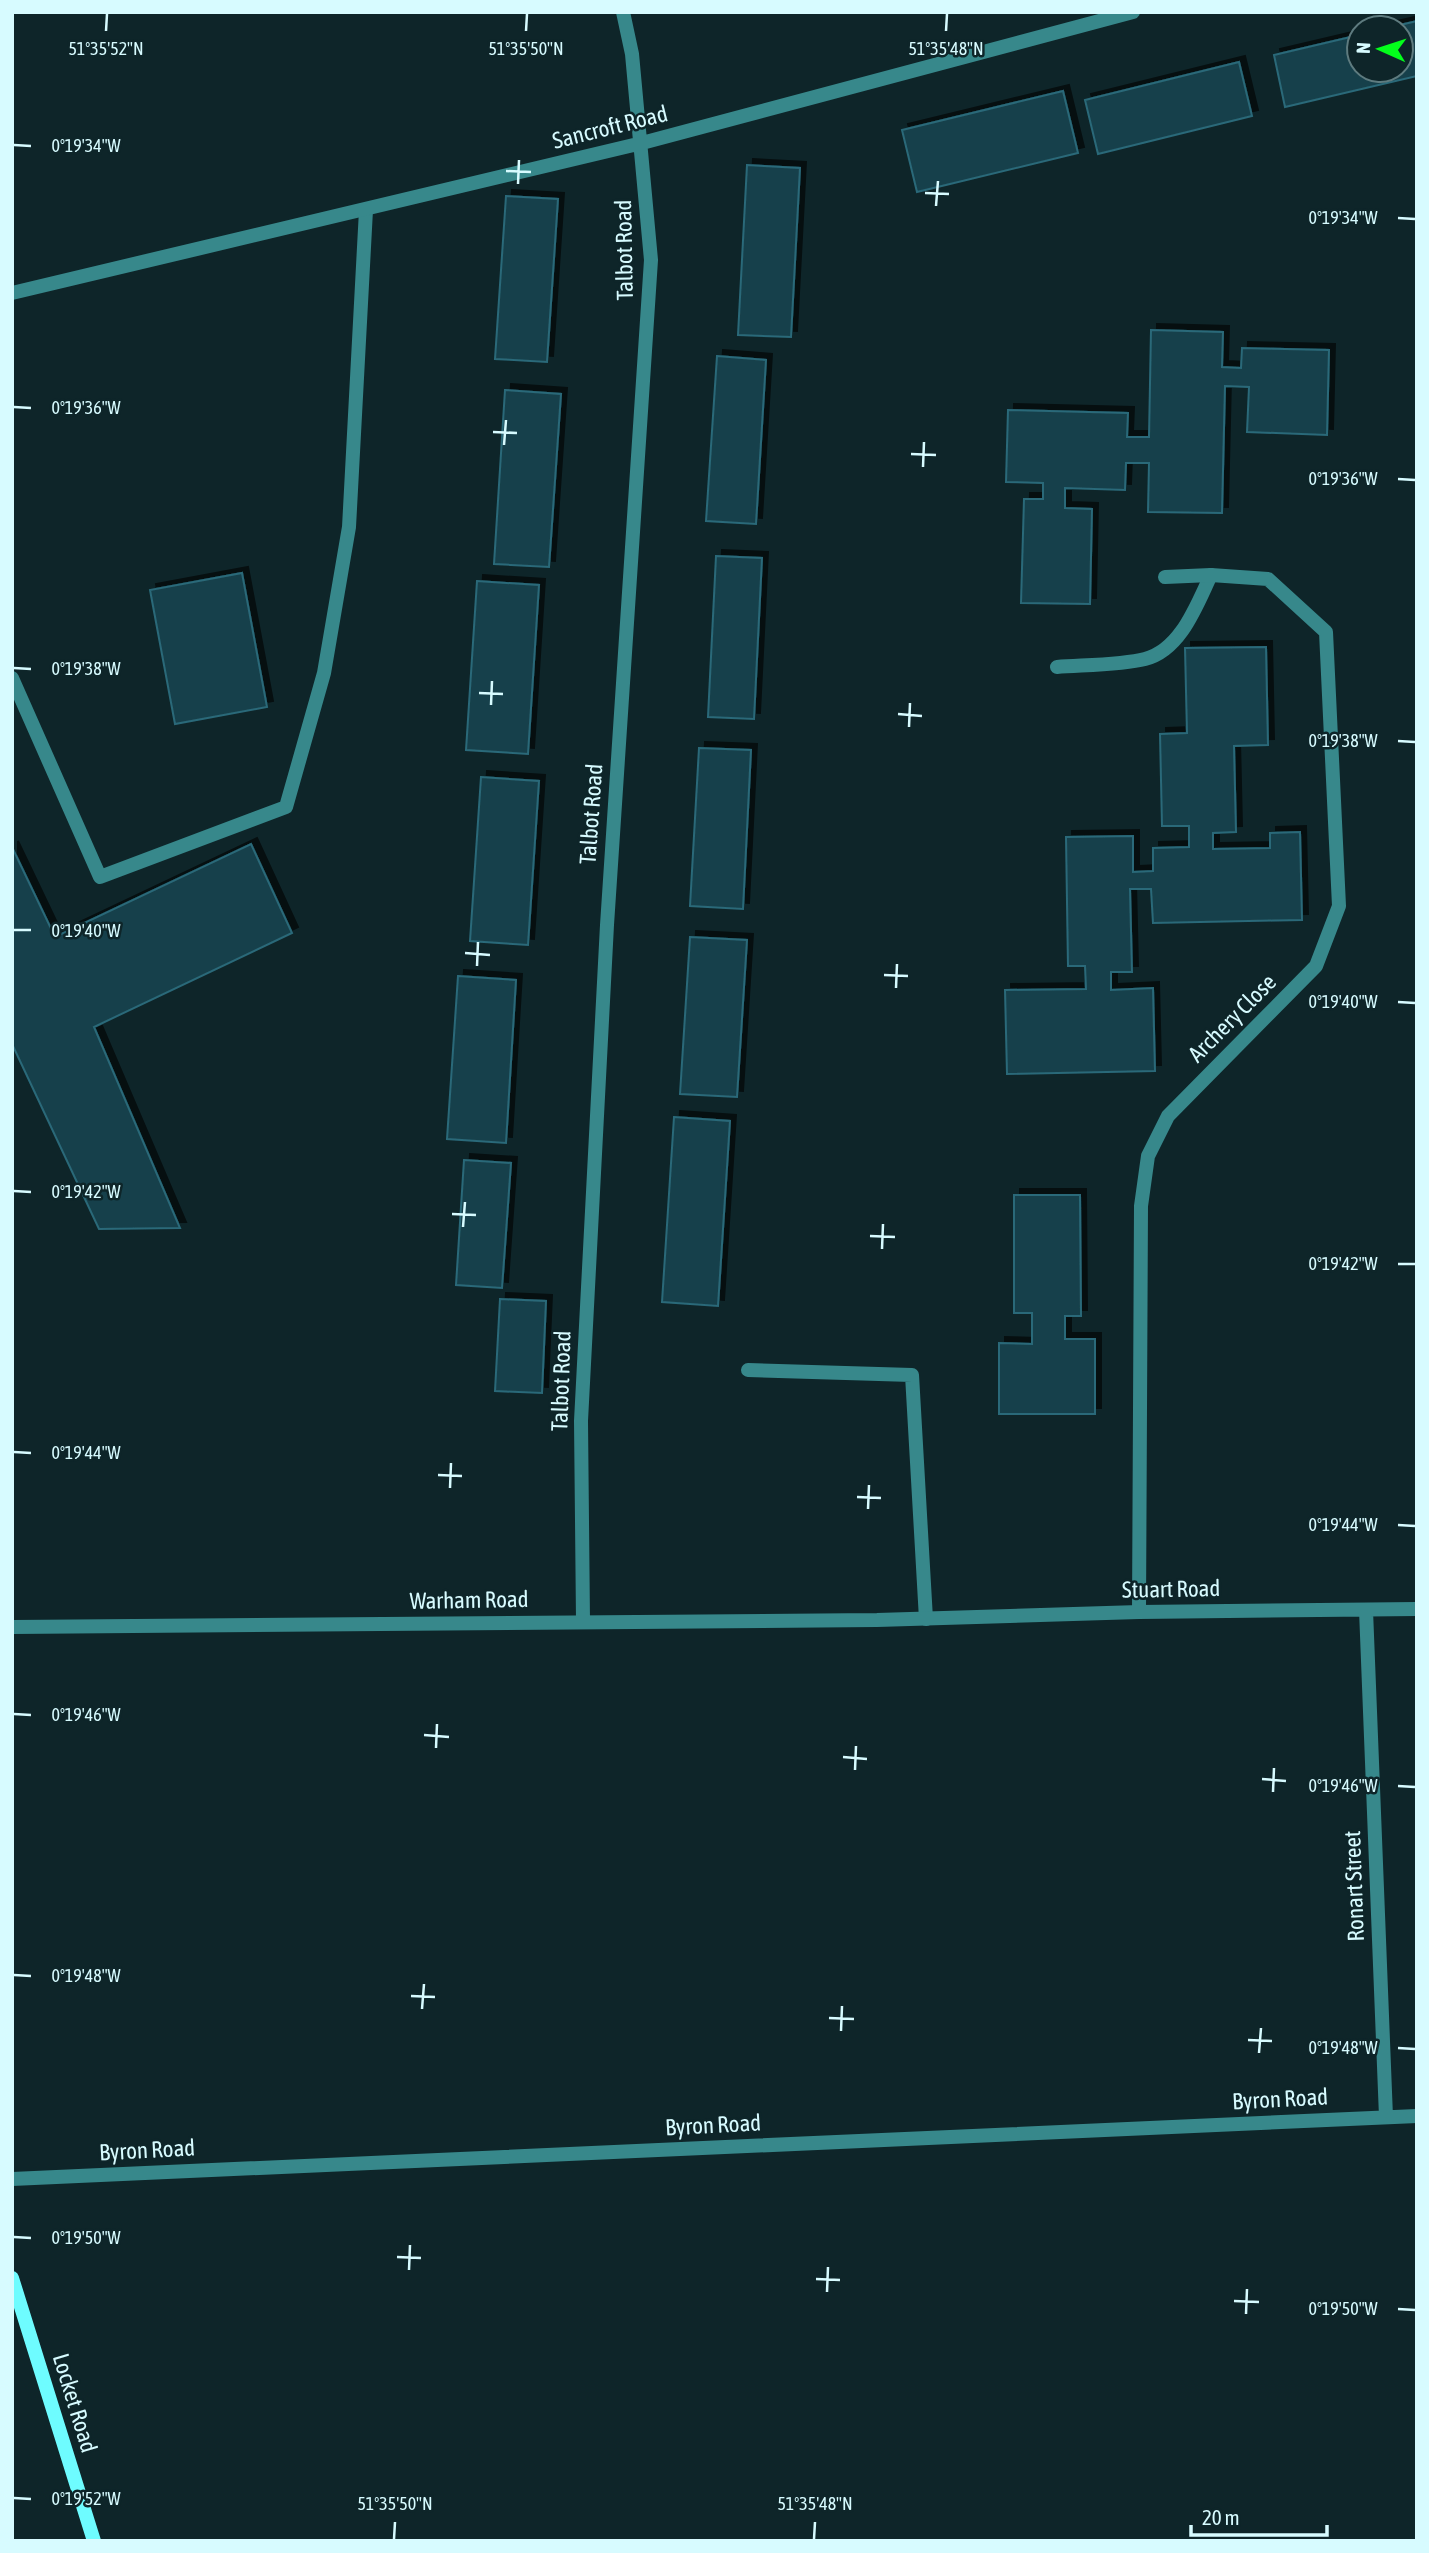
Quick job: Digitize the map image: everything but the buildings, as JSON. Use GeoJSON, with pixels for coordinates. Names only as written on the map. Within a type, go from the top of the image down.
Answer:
{"type":"FeatureCollection","features":[{"type":"Feature","properties":{"kind":"street","name":"Talbot Road"},"geometry":{"type":"LineString","coordinates":[[583,1621],[581,1420],[607,925],[651,260],[632,54],[623,12]]}},
{"type":"Feature","properties":{"kind":"street","name":"Sancroft Road"},"geometry":{"type":"LineString","coordinates":[[12,293],[642,143],[1133,12]]}},
{"type":"Feature","properties":{"kind":"street"},"geometry":{"type":"LineString","coordinates":[[12,678],[100,877],[286,807],[324,673],[349,527],[366,210]]}},
{"type":"Feature","properties":{"kind":"street"},"geometry":{"type":"LineString","coordinates":[[1057,667],[1146,659],[1160,652],[1182,630],[1211,575]]}},
{"type":"Feature","properties":{"kind":"street","name":"Archery Close"},"geometry":{"type":"LineString","coordinates":[[1139,1612],[1142,1206],[1148,1156],[1168,1116],[1316,966],[1339,906],[1326,632],[1268,579],[1211,575],[1165,577]]}},
{"type":"Feature","properties":{"kind":"street"},"geometry":{"type":"LineString","coordinates":[[748,1370],[912,1375],[926,1619]]}},
{"type":"Feature","properties":{"kind":"street","name":"Stuart Road"},"geometry":{"type":"LineString","coordinates":[[926,1619],[1139,1612],[1417,1609]]}},
{"type":"Feature","properties":{"kind":"street","name":"Ronart Street"},"geometry":{"type":"LineString","coordinates":[[1366,1610],[1386,2117]]}},
{"type":"Feature","properties":{"kind":"street","name":"Warham Road"},"geometry":{"type":"LineString","coordinates":[[12,1627],[926,1619]]}},
{"type":"Feature","properties":{"kind":"street","name":"Byron Road"},"geometry":{"type":"LineString","coordinates":[[12,2179],[1417,2116]]}},
{"type":"Feature","properties":{"kind":"street","name":"Locket Road"},"geometry":{"type":"LineString","coordinates":[[12,2278],[94,2541]]}}]}
